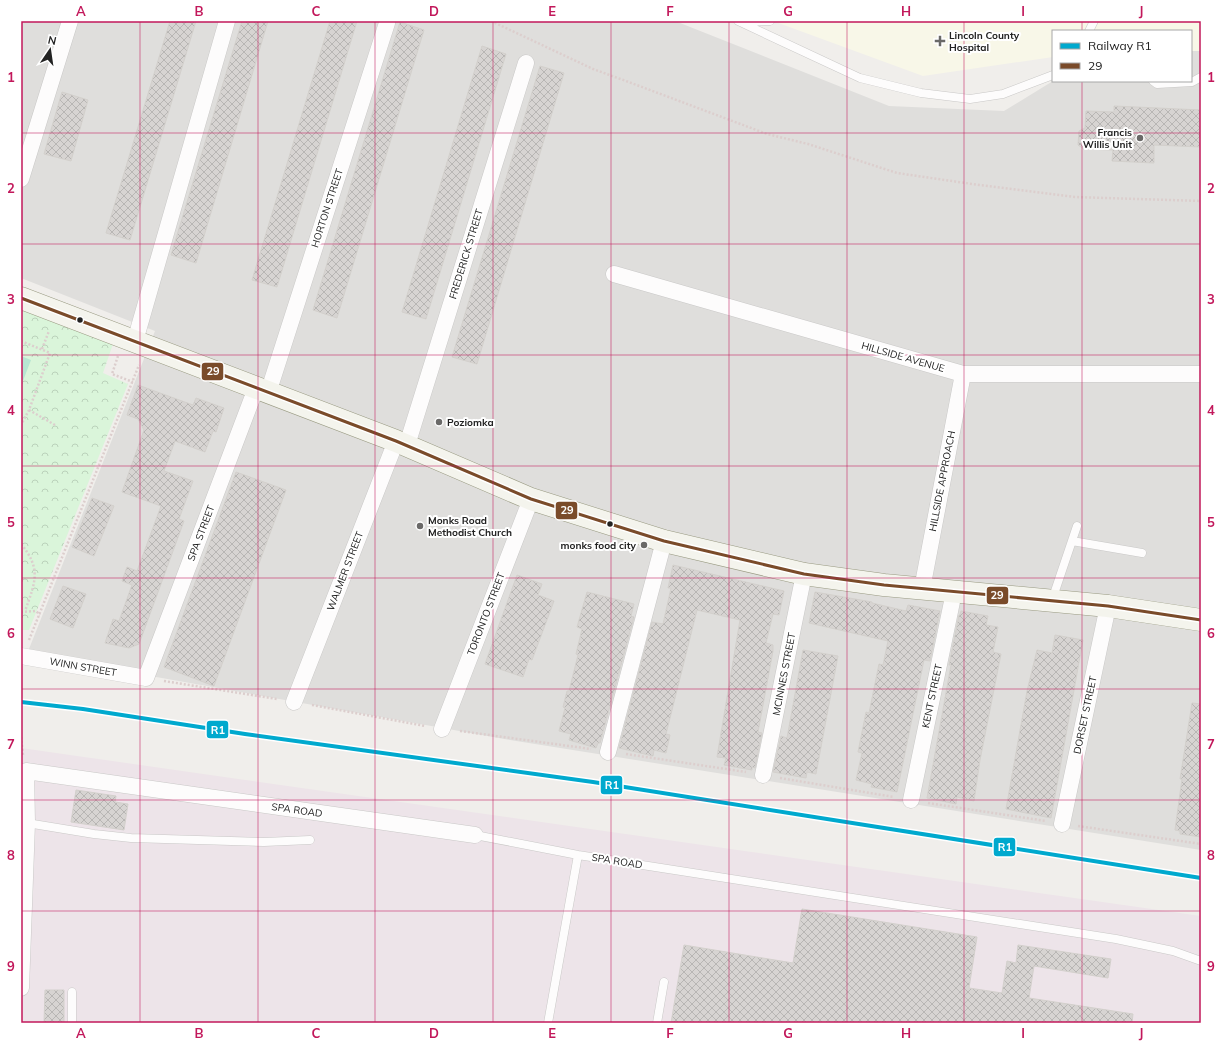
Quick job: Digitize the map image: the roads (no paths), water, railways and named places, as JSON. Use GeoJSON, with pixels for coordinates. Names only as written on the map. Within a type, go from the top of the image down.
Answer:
{"type":"FeatureCollection","features":[{"type":"Feature","properties":{"kind":"main road"},"geometry":{"type":"LineString","coordinates":[[21,298],[401,443],[531,499],[664,541],[804,574],[884,585],[1108,606],[1201,620]]}},
{"type":"Feature","properties":{"kind":"street"},"geometry":{"type":"LineString","coordinates":[[21,179],[70,21]]}},
{"type":"Feature","properties":{"kind":"street"},"geometry":{"type":"LineString","coordinates":[[130,339],[227,21]]}},
{"type":"Feature","properties":{"kind":"street","name":"HORTON STREET"},"geometry":{"type":"LineString","coordinates":[[262,390],[387,23]]}},
{"type":"Feature","properties":{"kind":"street","name":"FREDERICK STREET"},"geometry":{"type":"LineString","coordinates":[[401,443],[526,64]]}},
{"type":"Feature","properties":{"kind":"street","name":"HILLSIDE AVENUE"},"geometry":{"type":"LineString","coordinates":[[614,274],[963,374],[1201,374]]}},
{"type":"Feature","properties":{"kind":"street","name":"HILLSIDE APPROACH"},"geometry":{"type":"LineString","coordinates":[[922,589],[963,374]]}},
{"type":"Feature","properties":{"kind":"street","name":"SPA STREET"},"geometry":{"type":"LineString","coordinates":[[146,678],[262,390]]}},
{"type":"Feature","properties":{"kind":"street","name":"WALMER STREET"},"geometry":{"type":"LineString","coordinates":[[294,702],[401,443]]}},
{"type":"Feature","properties":{"kind":"street","name":"TORONTO STREET"},"geometry":{"type":"LineString","coordinates":[[442,729],[531,499]]}},
{"type":"Feature","properties":{"kind":"street"},"geometry":{"type":"LineString","coordinates":[[608,752],[664,541]]}},
{"type":"Feature","properties":{"kind":"street","name":"MCINNES STREET"},"geometry":{"type":"LineString","coordinates":[[763,775],[804,574]]}},
{"type":"Feature","properties":{"kind":"street","name":"KENT STREET"},"geometry":{"type":"LineString","coordinates":[[911,800],[954,592]]}},
{"type":"Feature","properties":{"kind":"street","name":"DORSET STREET"},"geometry":{"type":"LineString","coordinates":[[1062,824],[1108,606]]}},
{"type":"Feature","properties":{"kind":"street","name":"WINN STREET"},"geometry":{"type":"LineString","coordinates":[[22,656],[146,678]]}},
{"type":"Feature","properties":{"kind":"street","name":"SPA ROAD"},"geometry":{"type":"LineString","coordinates":[[21,988],[27,822],[26,772],[475,835]]}},
{"type":"Feature","properties":{"kind":"lane"},"geometry":{"type":"LineString","coordinates":[[739,22],[770,21]]}},
{"type":"Feature","properties":{"kind":"lane"},"geometry":{"type":"LineString","coordinates":[[1090,30],[1094,21]]}},
{"type":"Feature","properties":{"kind":"lane"},"geometry":{"type":"LineString","coordinates":[[739,22],[860,78],[921,93],[970,99],[1003,94],[1052,75]]}},
{"type":"Feature","properties":{"kind":"lane"},"geometry":{"type":"LineString","coordinates":[[1154,82],[1157,84],[1192,82],[1201,77]]}},
{"type":"Feature","properties":{"kind":"lane"},"geometry":{"type":"LineString","coordinates":[[1052,601],[1077,526]]}},
{"type":"Feature","properties":{"kind":"lane"},"geometry":{"type":"LineString","coordinates":[[1072,541],[1142,553]]}},
{"type":"Feature","properties":{"kind":"lane"},"geometry":{"type":"LineString","coordinates":[[27,822],[94,834],[131,838],[264,842],[310,840]]}},
{"type":"Feature","properties":{"kind":"lane","name":"SPA ROAD"},"geometry":{"type":"LineString","coordinates":[[475,835],[578,855],[781,888],[1116,939],[1173,951],[1201,961]]}},
{"type":"Feature","properties":{"kind":"lane"},"geometry":{"type":"LineString","coordinates":[[548,1023],[578,855]]}},
{"type":"Feature","properties":{"kind":"lane"},"geometry":{"type":"LineString","coordinates":[[657,1023],[664,982]]}},
{"type":"Feature","properties":{"kind":"lane"},"geometry":{"type":"LineString","coordinates":[[72,992],[72,1023]]}},
{"type":"Feature","properties":{"kind":"rail line","name":"R1"},"geometry":{"type":"LineString","coordinates":[[21,702],[83,709],[245,734],[593,782],[1201,878]]}},
{"type":"Feature","properties":{"kind":"place","name":"Lincoln County Hospital"},"geometry":{"type":"Point","coordinates":[940,41]}},
{"type":"Feature","properties":{"kind":"place","name":"Francis Willis Unit"},"geometry":{"type":"Point","coordinates":[1140,138]}},
{"type":"Feature","properties":{"kind":"place","name":"Poziomka"},"geometry":{"type":"Point","coordinates":[439,422]}},
{"type":"Feature","properties":{"kind":"place","name":"Monks Road Methodist Church"},"geometry":{"type":"Point","coordinates":[420,526]}},
{"type":"Feature","properties":{"kind":"place","name":"monks food city"},"geometry":{"type":"Point","coordinates":[644,545]}}]}
